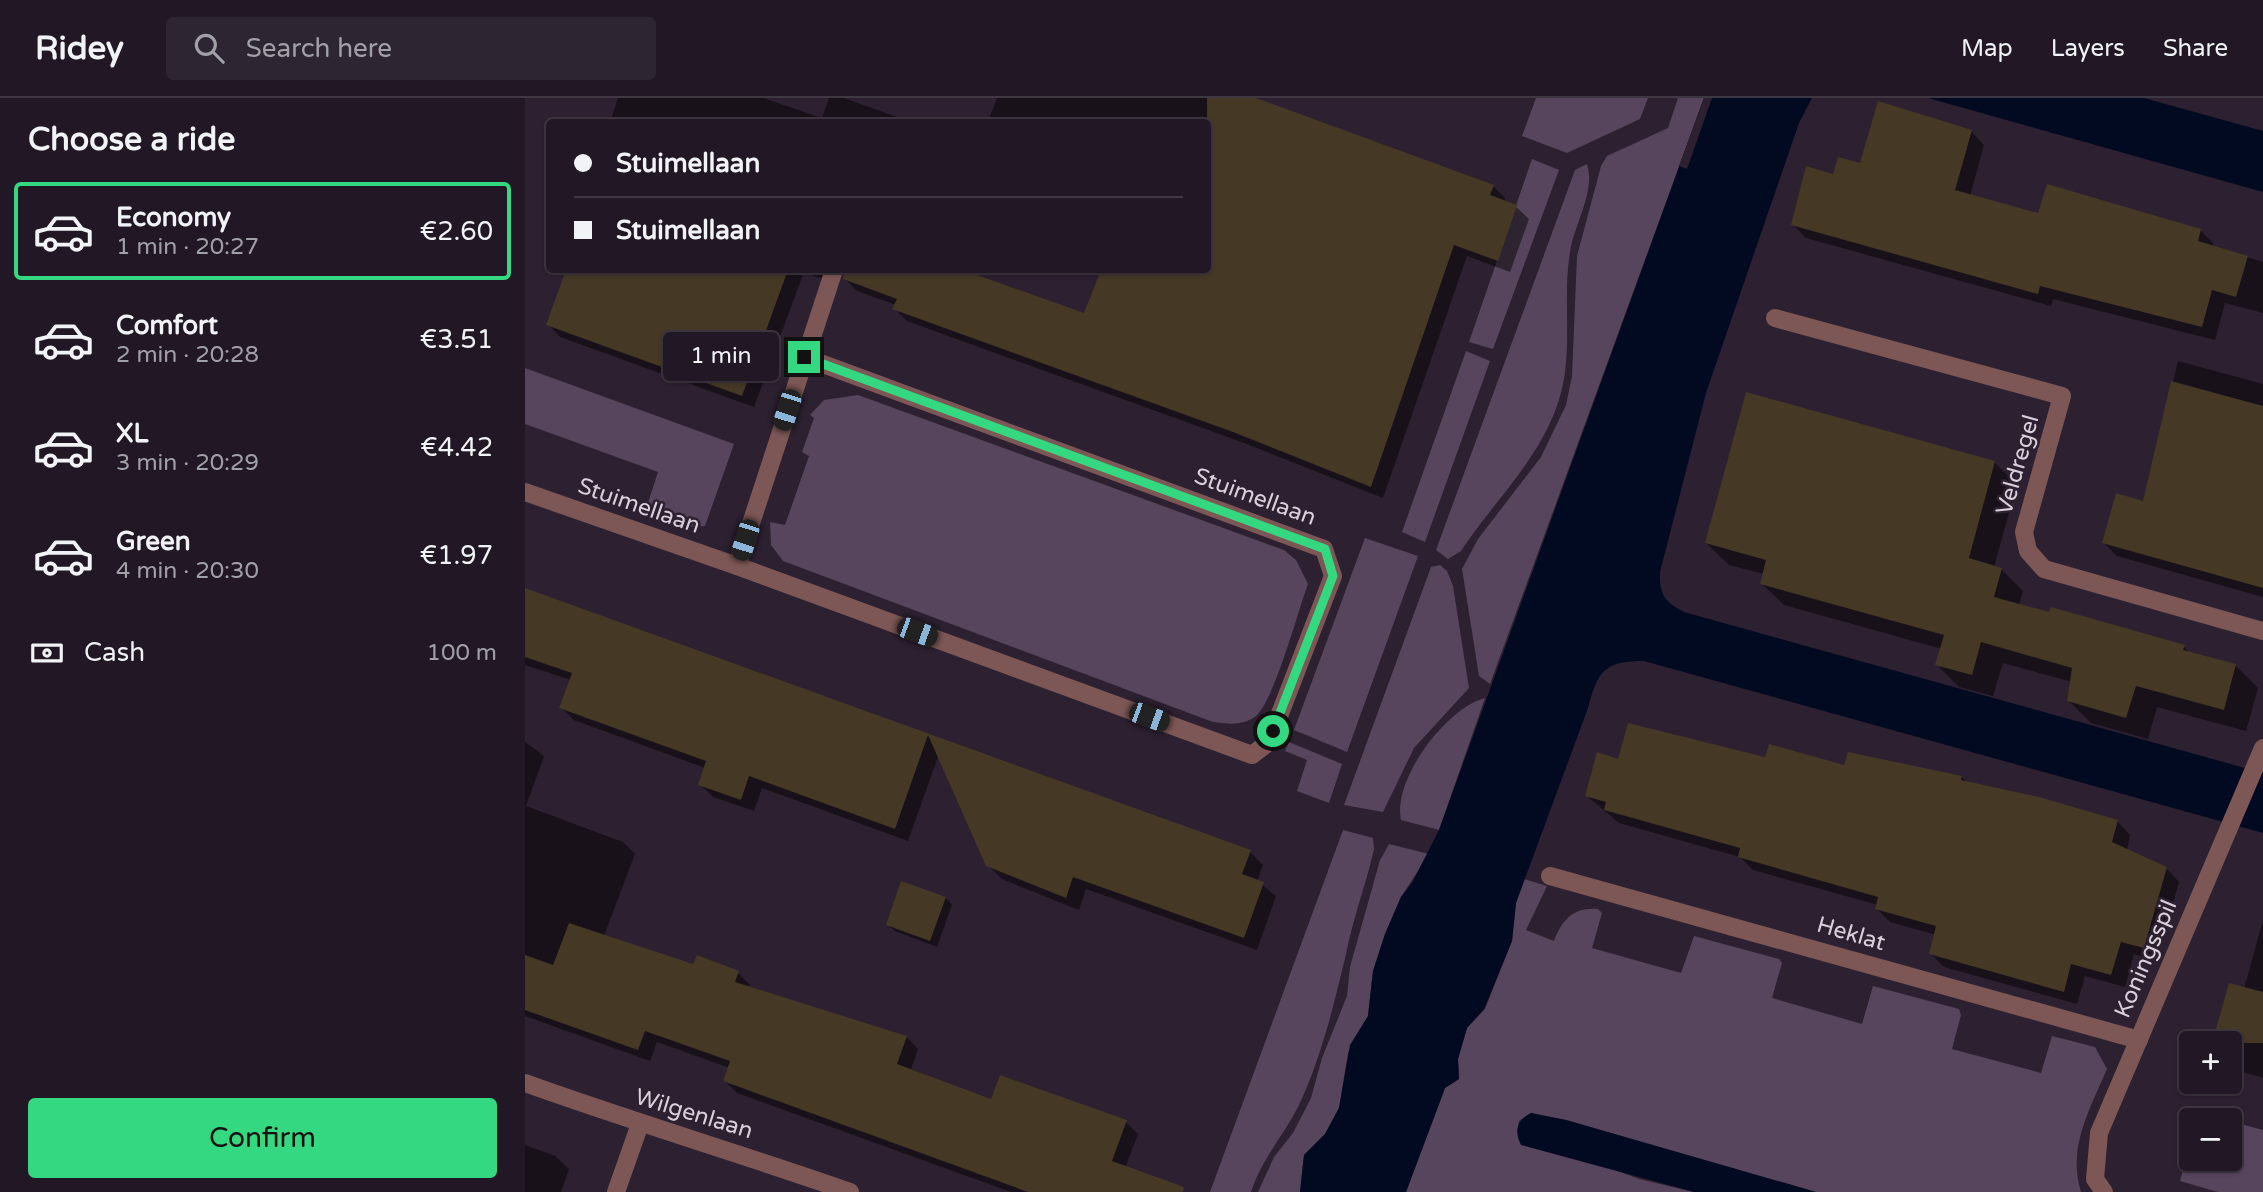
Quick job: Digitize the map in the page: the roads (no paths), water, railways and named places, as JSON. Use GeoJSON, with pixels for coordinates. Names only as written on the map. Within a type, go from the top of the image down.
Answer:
{"type":"FeatureCollection","features":[{"type":"Feature","properties":{"kind":"street"},"geometry":{"type":"LineString","coordinates":[[737,566],[833,273]]}},
{"type":"Feature","properties":{"kind":"street","name":"Veldregel"},"geometry":{"type":"LineString","coordinates":[[1775,318],[2062,396],[2024,532],[2028,551],[2044,569],[2263,631]]}},
{"type":"Feature","properties":{"kind":"street","name":"Stuimellaan"},"geometry":{"type":"LineString","coordinates":[[525,492],[737,566],[1252,755],[1269,742],[1333,576],[1325,549],[804,357]]}},
{"type":"Feature","properties":{"kind":"street","name":"Koningsspil"},"geometry":{"type":"LineString","coordinates":[[2104,1192],[2095,1179],[2099,1133],[2263,749]]}},
{"type":"Feature","properties":{"kind":"street","name":"Heklat"},"geometry":{"type":"LineString","coordinates":[[1550,876],[2139,1040]]}},
{"type":"Feature","properties":{"kind":"street","name":"Wilgenlaan"},"geometry":{"type":"LineString","coordinates":[[525,1083],[640,1124],[713,1144],[850,1192]]}},
{"type":"Feature","properties":{"kind":"street"},"geometry":{"type":"LineString","coordinates":[[616,1192],[640,1124]]}},
{"type":"Feature","properties":{"kind":"water"},"geometry":{"type":"Polygon","coordinates":[[[1704,98],[1812,98],[1799,123],[1706,393],[1660,572],[1665,597],[1684,612],[2263,773],[2263,833],[1644,661],[1611,666],[1595,685],[1516,903],[1512,941],[1484,1009],[1467,1028],[1458,1059],[1459,1079],[1445,1088],[1406,1192],[1300,1192],[1304,1155],[1325,1134],[1339,1108],[1350,1045],[1368,1016],[1373,971],[1385,934],[1401,897],[1412,883],[1439,830],[1704,98]]]}},
{"type":"Feature","properties":{"kind":"water"},"geometry":{"type":"Polygon","coordinates":[[[1928,98],[2144,98],[2263,131],[2263,192],[1928,98]]]}},
{"type":"Feature","properties":{"kind":"water"},"geometry":{"type":"Polygon","coordinates":[[[1531,1113],[1566,1120],[1816,1192],[1694,1192],[1521,1145],[1518,1126],[1531,1113]]]}}]}
